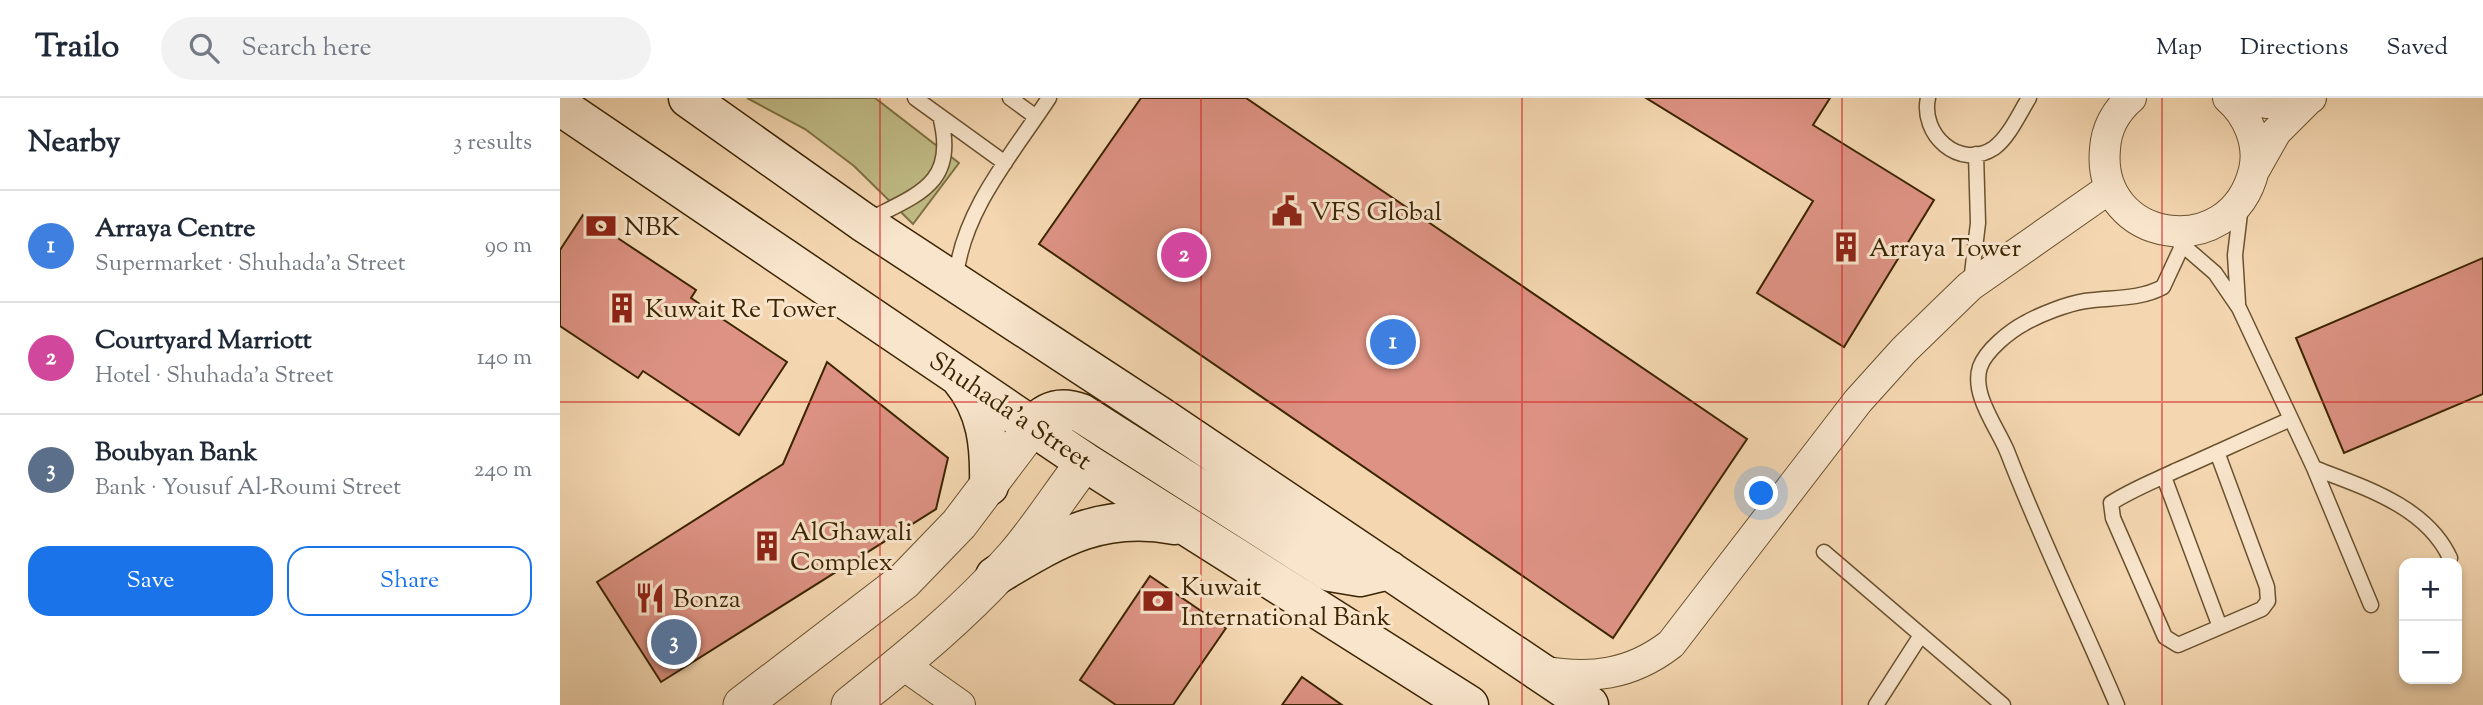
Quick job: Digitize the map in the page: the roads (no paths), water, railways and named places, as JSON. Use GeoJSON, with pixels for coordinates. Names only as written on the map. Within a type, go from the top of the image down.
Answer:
{"type":"FeatureCollection","features":[{"type":"Feature","properties":{"kind":"main road"},"geometry":{"type":"LineString","coordinates":[[665,98],[697,105],[863,222],[1064,352],[1589,705]]}},
{"type":"Feature","properties":{"kind":"main road","name":"Shuhada'a Street"},"geometry":{"type":"LineString","coordinates":[[560,106],[1185,527],[1469,705]]}},
{"type":"Feature","properties":{"kind":"main road"},"geometry":{"type":"LineString","coordinates":[[1064,352],[1087,393],[1094,420],[1091,448],[1085,461]]}},
{"type":"Feature","properties":{"kind":"main road"},"geometry":{"type":"LineString","coordinates":[[954,371],[971,392],[982,415],[988,445],[989,486]]}},
{"type":"Feature","properties":{"kind":"main road"},"geometry":{"type":"LineString","coordinates":[[1033,426],[1047,412],[1061,408],[1082,413],[1321,568],[1360,577],[1389,570]]}},
{"type":"Feature","properties":{"kind":"main road"},"geometry":{"type":"LineString","coordinates":[[995,576],[1060,538],[1096,525],[1137,520],[1185,527]]}},
{"type":"Feature","properties":{"kind":"street"},"geometry":{"type":"LineString","coordinates":[[2131,98],[2113,110],[2105,139],[2104,158],[2110,188],[2126,210],[2170,237],[2177,232],[2204,228],[2228,215],[2241,202],[2276,132],[2311,98]]}},
{"type":"Feature","properties":{"kind":"street"},"geometry":{"type":"LineString","coordinates":[[2228,98],[2246,118],[2254,139],[2256,163],[2253,174]]}},
{"type":"Feature","properties":{"kind":"street"},"geometry":{"type":"LineString","coordinates":[[2237,98],[2267,103],[2311,98]]}},
{"type":"Feature","properties":{"kind":"street"},"geometry":{"type":"LineString","coordinates":[[1536,670],[1582,676],[1604,675],[1652,659],[1671,644],[1858,401],[1904,350],[1970,286],[2110,188]]}},
{"type":"Feature","properties":{"kind":"street"},"geometry":{"type":"LineString","coordinates":[[742,705],[904,581],[945,540],[1033,426]]}},
{"type":"Feature","properties":{"kind":"street"},"geometry":{"type":"LineString","coordinates":[[850,705],[947,626],[1015,556],[1085,461]]}},
{"type":"Feature","properties":{"kind":"street"},"geometry":{"type":"LineString","coordinates":[[902,664],[948,702]]}},
{"type":"Feature","properties":{"kind":"lane"},"geometry":{"type":"LineString","coordinates":[[915,98],[1005,163]]}},
{"type":"Feature","properties":{"kind":"lane"},"geometry":{"type":"LineString","coordinates":[[1010,98],[1036,117]]}},
{"type":"Feature","properties":{"kind":"lane"},"geometry":{"type":"LineString","coordinates":[[955,282],[968,229],[1005,163],[1049,98]]}},
{"type":"Feature","properties":{"kind":"lane"},"geometry":{"type":"LineString","coordinates":[[1928,98],[1926,115],[1939,142],[1956,152],[1976,154],[1989,150],[2002,141],[2029,98]]}},
{"type":"Feature","properties":{"kind":"lane"},"geometry":{"type":"LineString","coordinates":[[863,222],[918,195],[939,175],[946,148],[940,116]]}},
{"type":"Feature","properties":{"kind":"lane"},"geometry":{"type":"LineString","coordinates":[[1970,286],[1978,223],[1976,154]]}},
{"type":"Feature","properties":{"kind":"lane"},"geometry":{"type":"LineString","coordinates":[[2239,308],[2235,264],[2241,202]]}},
{"type":"Feature","properties":{"kind":"lane"},"geometry":{"type":"LineString","coordinates":[[2170,237],[2215,273],[2239,308],[2314,468],[2371,605]]}},
{"type":"Feature","properties":{"kind":"lane"},"geometry":{"type":"LineString","coordinates":[[2117,705],[2028,509],[2006,449],[1984,404],[1979,383],[1980,367],[1991,350],[2025,323],[2082,301],[2141,295],[2163,287],[2170,237]]}},
{"type":"Feature","properties":{"kind":"lane"},"geometry":{"type":"LineString","coordinates":[[2217,452],[2267,587],[2268,601],[2262,609],[2178,645],[2165,637],[2113,518],[2111,503],[2164,477],[2217,452],[2291,418]]}},
{"type":"Feature","properties":{"kind":"lane"},"geometry":{"type":"LineString","coordinates":[[2314,468],[2399,505],[2430,530],[2450,558]]}},
{"type":"Feature","properties":{"kind":"lane"},"geometry":{"type":"LineString","coordinates":[[2164,477],[2220,627]]}},
{"type":"Feature","properties":{"kind":"lane"},"geometry":{"type":"LineString","coordinates":[[1824,552],[2003,705]]}},
{"type":"Feature","properties":{"kind":"lane"},"geometry":{"type":"LineString","coordinates":[[1876,705],[1921,635]]}},
{"type":"Feature","properties":{"kind":"place","name":"VFS Global"},"geometry":{"type":"Point","coordinates":[1287,211]}},
{"type":"Feature","properties":{"kind":"place","name":"NBK"},"geometry":{"type":"Point","coordinates":[601,226]}},
{"type":"Feature","properties":{"kind":"place","name":"Arraya Tower"},"geometry":{"type":"Point","coordinates":[1846,247]}},
{"type":"Feature","properties":{"kind":"place","name":"Courtyard Marriott"},"geometry":{"type":"Point","coordinates":[1184,255]}},
{"type":"Feature","properties":{"kind":"place","name":"Kuwait Re Tower"},"geometry":{"type":"Point","coordinates":[622,308]}},
{"type":"Feature","properties":{"kind":"place","name":"Arraya Centre"},"geometry":{"type":"Point","coordinates":[1393,342]}},
{"type":"Feature","properties":{"kind":"place","name":"AlGhawali Complex"},"geometry":{"type":"Point","coordinates":[767,546]}},
{"type":"Feature","properties":{"kind":"place","name":"Bonza"},"geometry":{"type":"Point","coordinates":[650,598]}},
{"type":"Feature","properties":{"kind":"place","name":"Kuwait International Bank"},"geometry":{"type":"Point","coordinates":[1158,601]}},
{"type":"Feature","properties":{"kind":"place","name":"Boubyan Bank"},"geometry":{"type":"Point","coordinates":[674,642]}}]}
